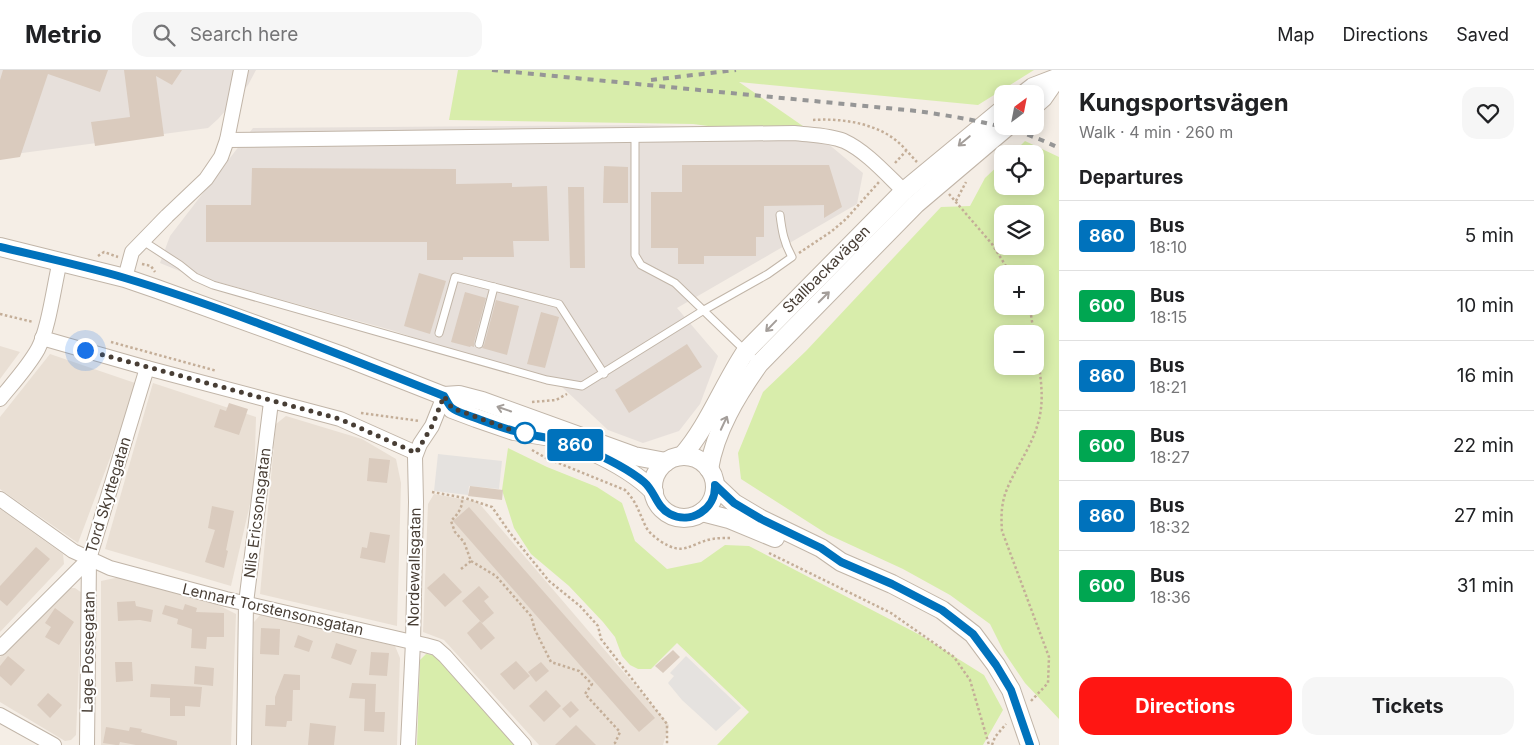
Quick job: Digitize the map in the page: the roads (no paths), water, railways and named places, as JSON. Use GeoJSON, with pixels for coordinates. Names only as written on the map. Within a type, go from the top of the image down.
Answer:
{"type":"FeatureCollection","features":[{"type":"Feature","properties":{"kind":"street"},"geometry":{"type":"LineString","coordinates":[[125,278],[132,252],[142,240],[206,179],[221,156],[227,140],[242,70]]}},
{"type":"Feature","properties":{"kind":"street"},"geometry":{"type":"LineString","coordinates":[[1038,85],[1058,78]]}},
{"type":"Feature","properties":{"kind":"street"},"geometry":{"type":"LineString","coordinates":[[1044,97],[1058,78]]}},
{"type":"Feature","properties":{"kind":"street","name":"Stallbackavägen"},"geometry":{"type":"LineString","coordinates":[[674,459],[694,441],[746,351],[904,192],[994,117]]}},
{"type":"Feature","properties":{"kind":"street"},"geometry":{"type":"LineString","coordinates":[[227,140],[794,133],[843,140],[886,174],[904,192]]}},
{"type":"Feature","properties":{"kind":"street","name":"Stallbackavägen"},"geometry":{"type":"LineString","coordinates":[[712,477],[712,450],[744,384],[759,364],[898,221],[998,135]]}},
{"type":"Feature","properties":{"kind":"street"},"geometry":{"type":"LineString","coordinates":[[0,247],[125,278],[230,314],[444,396],[459,394],[482,401],[634,456],[698,460],[734,503],[761,519],[821,548],[841,562],[892,584],[942,610],[973,634],[996,665],[1011,690],[1030,745]]}},
{"type":"Feature","properties":{"kind":"street"},"geometry":{"type":"LineString","coordinates":[[0,399],[26,367],[38,348],[44,331],[60,261]]}},
{"type":"Feature","properties":{"kind":"street"},"geometry":{"type":"LineString","coordinates":[[44,331],[147,368],[340,419],[416,453]]}},
{"type":"Feature","properties":{"kind":"street","name":"Tord Skyttegatan"},"geometry":{"type":"LineString","coordinates":[[0,648],[89,560],[147,368]]}},
{"type":"Feature","properties":{"kind":"street"},"geometry":{"type":"LineString","coordinates":[[444,396],[452,408],[476,418],[514,431],[560,440],[596,454],[617,464],[644,482],[654,492]]}},
{"type":"Feature","properties":{"kind":"street","name":"Nordewallsgatan"},"geometry":{"type":"LineString","coordinates":[[408,745],[413,642],[416,453],[432,426],[444,396]]}},
{"type":"Feature","properties":{"kind":"street","name":"Nils Ericsonsgatan"},"geometry":{"type":"LineString","coordinates":[[244,745],[246,603],[271,402]]}},
{"type":"Feature","properties":{"kind":"street"},"geometry":{"type":"LineString","coordinates":[[674,459],[656,474],[654,480],[654,492],[658,504],[671,515],[689,518],[702,512],[712,500],[712,477]]}},
{"type":"Feature","properties":{"kind":"street","name":"Lennart Torstensonsgatan"},"geometry":{"type":"LineString","coordinates":[[0,499],[73,551],[110,568],[246,603],[436,648],[524,745]]}},
{"type":"Feature","properties":{"kind":"street"},"geometry":{"type":"LineString","coordinates":[[702,512],[729,519],[819,558],[841,562]]}},
{"type":"Feature","properties":{"kind":"street","name":"Lage Possegatan"},"geometry":{"type":"LineString","coordinates":[[87,745],[89,560]]}},
{"type":"Feature","properties":{"kind":"street"},"geometry":{"type":"LineString","coordinates":[[0,715],[54,745]]}},
{"type":"Feature","properties":{"kind":"lane"},"geometry":{"type":"LineString","coordinates":[[635,135],[635,254],[641,265],[675,283],[759,364]]}},
{"type":"Feature","properties":{"kind":"lane"},"geometry":{"type":"LineString","coordinates":[[142,240],[180,265],[195,278],[213,285],[547,380],[582,386],[704,310],[768,274],[792,257],[782,237],[780,215]]}},
{"type":"Feature","properties":{"kind":"lane"},"geometry":{"type":"LineString","coordinates":[[439,333],[455,277],[559,304],[604,374]]}},
{"type":"Feature","properties":{"kind":"lane"},"geometry":{"type":"LineString","coordinates":[[479,344],[494,287]]}},
{"type":"Feature","properties":{"kind":"railway"},"geometry":{"type":"LineString","coordinates":[[492,70],[917,111],[1007,128],[1059,148]]}},
{"type":"Feature","properties":{"kind":"railway"},"geometry":{"type":"LineString","coordinates":[[651,80],[736,70]]}}]}
